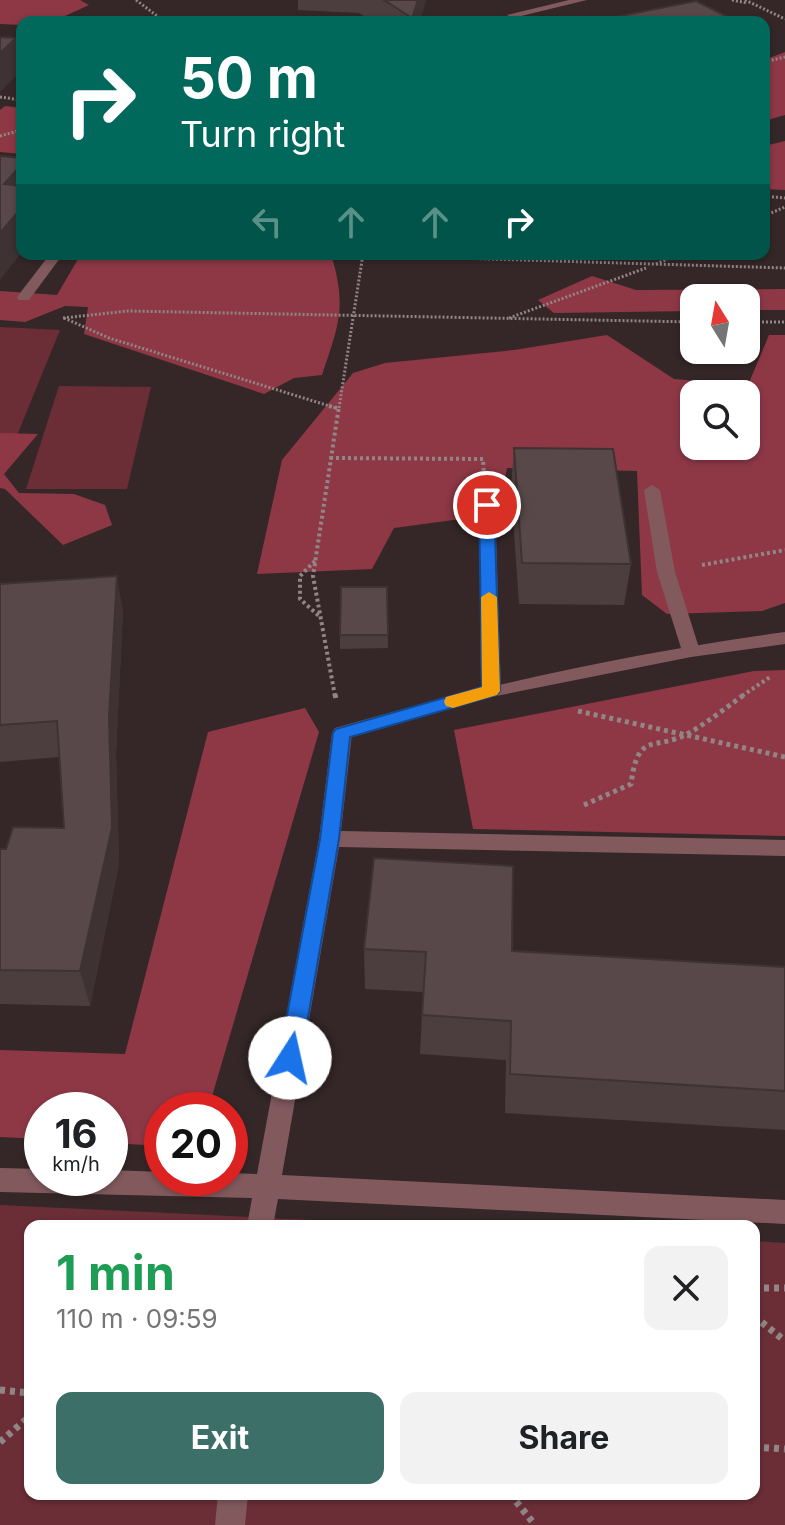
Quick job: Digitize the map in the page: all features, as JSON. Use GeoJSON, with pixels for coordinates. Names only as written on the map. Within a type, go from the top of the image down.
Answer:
{"type":"FeatureCollection","features":[{"type":"Feature","properties":{"kind":"street"},"geometry":{"type":"LineString","coordinates":[[514,16],[582,0]]}},
{"type":"Feature","properties":{"kind":"street"},"geometry":{"type":"LineString","coordinates":[[24,297],[52,260]]}},
{"type":"Feature","properties":{"kind":"street"},"geometry":{"type":"LineString","coordinates":[[652,490],[666,572],[691,651]]}},
{"type":"Feature","properties":{"kind":"street"},"geometry":{"type":"LineString","coordinates":[[487,505],[491,691]]}},
{"type":"Feature","properties":{"kind":"street"},"geometry":{"type":"LineString","coordinates":[[261,1220],[330,839],[342,733],[491,691],[691,651],[785,638]]}},
{"type":"Feature","properties":{"kind":"street"},"geometry":{"type":"LineString","coordinates":[[330,839],[785,848]]}},
{"type":"Feature","properties":{"kind":"street"},"geometry":{"type":"LineString","coordinates":[[0,1180],[267,1186],[785,1212]]}},
{"type":"Feature","properties":{"kind":"street"},"geometry":{"type":"LineString","coordinates":[[230,1525],[232,1500]]}},
{"type":"Feature","properties":{"kind":"path"},"geometry":{"type":"LineString","coordinates":[[136,0],[157,16]]}},
{"type":"Feature","properties":{"kind":"path"},"geometry":{"type":"LineString","coordinates":[[732,0],[747,2],[785,19]]}},
{"type":"Feature","properties":{"kind":"path"},"geometry":{"type":"LineString","coordinates":[[342,733],[313,576],[337,408],[363,260]]}},
{"type":"Feature","properties":{"kind":"path"},"geometry":{"type":"LineString","coordinates":[[495,260],[785,268]]}},
{"type":"Feature","properties":{"kind":"path"},"geometry":{"type":"LineString","coordinates":[[504,320],[666,260]]}},
{"type":"Feature","properties":{"kind":"path"},"geometry":{"type":"LineString","coordinates":[[337,408],[109,338],[63,318],[128,311],[353,313],[504,320],[680,322]]}},
{"type":"Feature","properties":{"kind":"path"},"geometry":{"type":"LineString","coordinates":[[760,322],[785,322]]}},
{"type":"Feature","properties":{"kind":"path"},"geometry":{"type":"LineString","coordinates":[[330,458],[483,459]]}},
{"type":"Feature","properties":{"kind":"path"},"geometry":{"type":"LineString","coordinates":[[666,572],[785,550]]}},
{"type":"Feature","properties":{"kind":"path"},"geometry":{"type":"LineString","coordinates":[[315,561],[300,576],[300,599],[321,618]]}},
{"type":"Feature","properties":{"kind":"path"},"geometry":{"type":"LineString","coordinates":[[578,807],[631,784],[634,761],[649,743],[686,735],[773,676]]}},
{"type":"Feature","properties":{"kind":"path"},"geometry":{"type":"LineString","coordinates":[[566,708],[785,757]]}},
{"type":"Feature","properties":{"kind":"path"},"geometry":{"type":"LineString","coordinates":[[760,1288],[785,1288]]}},
{"type":"Feature","properties":{"kind":"path"},"geometry":{"type":"LineString","coordinates":[[760,1321],[785,1341]]}},
{"type":"Feature","properties":{"kind":"path"},"geometry":{"type":"LineString","coordinates":[[0,1390],[24,1392]]}},
{"type":"Feature","properties":{"kind":"path"},"geometry":{"type":"LineString","coordinates":[[0,1442],[24,1421]]}},
{"type":"Feature","properties":{"kind":"path"},"geometry":{"type":"LineString","coordinates":[[760,1447],[785,1449]]}},
{"type":"Feature","properties":{"kind":"path"},"geometry":{"type":"LineString","coordinates":[[515,1500],[535,1525]]}},
{"type":"Feature","properties":{"kind":"shaded area"},"geometry":{"type":"Polygon","coordinates":[[[0,0],[80,0],[89,5],[65,16],[16,16],[16,25],[0,24],[0,0]]]}},
{"type":"Feature","properties":{"kind":"shaded area"},"geometry":{"type":"Polygon","coordinates":[[[785,52],[785,115],[770,119],[770,58],[785,52]]]}},
{"type":"Feature","properties":{"kind":"shaded area"},"geometry":{"type":"Polygon","coordinates":[[[5,106],[16,107],[16,153],[0,152],[0,110],[5,106]]]}},
{"type":"Feature","properties":{"kind":"shaded area"},"geometry":{"type":"Polygon","coordinates":[[[785,141],[785,190],[770,189],[770,145],[785,141]]]}},
{"type":"Feature","properties":{"kind":"shaded area"},"geometry":{"type":"Polygon","coordinates":[[[77,260],[333,260],[340,302],[333,342],[322,375],[294,378],[264,394],[84,334],[88,307],[65,306],[25,322],[0,320],[0,291],[57,295],[77,260]]]}},
{"type":"Feature","properties":{"kind":"shaded area"},"geometry":{"type":"Polygon","coordinates":[[[592,276],[636,290],[680,290],[680,311],[554,313],[538,300],[592,276]]]}},
{"type":"Feature","properties":{"kind":"shaded area"},"geometry":{"type":"Polygon","coordinates":[[[760,289],[785,289],[785,310],[760,310],[760,289]]]}},
{"type":"Feature","properties":{"kind":"shaded area"},"geometry":{"type":"Polygon","coordinates":[[[0,327],[60,330],[7,460],[0,459],[0,327]]]}},
{"type":"Feature","properties":{"kind":"shaded area"},"geometry":{"type":"Polygon","coordinates":[[[607,335],[674,379],[686,380],[680,380],[680,460],[760,460],[760,380],[750,380],[757,364],[760,364],[769,335],[785,335],[785,603],[762,611],[667,614],[642,595],[637,471],[507,468],[498,514],[394,528],[372,569],[257,574],[282,460],[353,373],[385,363],[514,350],[607,335]]]}},
{"type":"Feature","properties":{"kind":"shaded area"},"geometry":{"type":"Polygon","coordinates":[[[59,386],[151,387],[127,489],[26,489],[59,386]]]}},
{"type":"Feature","properties":{"kind":"shaded area"},"geometry":{"type":"Polygon","coordinates":[[[0,433],[38,434],[4,474],[19,493],[74,494],[105,505],[112,525],[63,545],[5,489],[0,488],[0,433]]]}},
{"type":"Feature","properties":{"kind":"shaded area"},"geometry":{"type":"Polygon","coordinates":[[[785,670],[785,836],[473,829],[454,730],[754,671],[785,670]]]}},
{"type":"Feature","properties":{"kind":"shaded area"},"geometry":{"type":"Polygon","coordinates":[[[305,708],[319,732],[213,1092],[144,1092],[144,1145],[128,1144],[128,1092],[24,1092],[24,1138],[0,1137],[0,1050],[125,1054],[208,732],[305,708]]]}},
{"type":"Feature","properties":{"kind":"shaded area"},"geometry":{"type":"Polygon","coordinates":[[[0,1205],[312,1220],[24,1220],[24,1500],[760,1500],[760,1241],[785,1243],[785,1525],[0,1525],[0,1205]]]}},
{"type":"Feature","properties":{"kind":"building"},"geometry":{"type":"Polygon","coordinates":[[[384,0],[418,0],[413,16],[384,0]]]}},
{"type":"Feature","properties":{"kind":"building"},"geometry":{"type":"Polygon","coordinates":[[[696,1],[726,16],[620,16],[696,1]]]}},
{"type":"Feature","properties":{"kind":"building"},"geometry":{"type":"Polygon","coordinates":[[[0,37],[16,38],[0,53],[0,37]]]}},
{"type":"Feature","properties":{"kind":"building"},"geometry":{"type":"Polygon","coordinates":[[[0,156],[16,157],[16,171],[4,184],[16,185],[16,214],[0,233],[0,156]]]}},
{"type":"Feature","properties":{"kind":"building"},"geometry":{"type":"Polygon","coordinates":[[[514,448],[613,449],[631,564],[522,563],[514,448]]]}},
{"type":"Feature","properties":{"kind":"building"},"geometry":{"type":"Polygon","coordinates":[[[117,576],[109,717],[112,828],[80,971],[0,970],[0,849],[6,849],[13,827],[64,828],[57,721],[0,725],[0,584],[117,576]]]}},
{"type":"Feature","properties":{"kind":"building"},"geometry":{"type":"Polygon","coordinates":[[[341,587],[387,587],[388,635],[340,635],[341,587]]]}},
{"type":"Feature","properties":{"kind":"building"},"geometry":{"type":"Polygon","coordinates":[[[374,858],[513,866],[512,951],[785,967],[785,1091],[510,1074],[511,1021],[422,1015],[426,952],[364,949],[374,858]]]}},
{"type":"Feature","properties":{"kind":"slow traffic"},"geometry":{"type":"LineString","coordinates":[[453,702],[491,691],[489,597]]}},
{"type":"Feature","properties":{"kind":"route"},"geometry":{"type":"LineString","coordinates":[[290,1058],[330,839],[342,733],[491,691],[487,505]]}}]}
